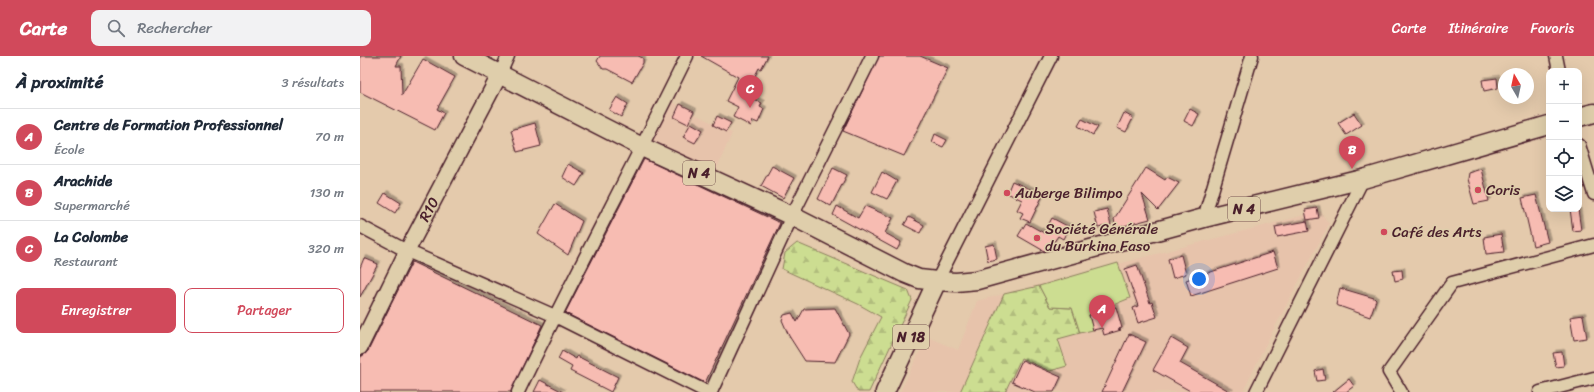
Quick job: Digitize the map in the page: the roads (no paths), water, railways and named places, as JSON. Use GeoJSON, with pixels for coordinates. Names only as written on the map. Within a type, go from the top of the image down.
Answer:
{"type":"FeatureCollection","features":[{"type":"Feature","properties":{"kind":"highway","name":"N 4"},"geometry":{"type":"LineString","coordinates":[[464,56],[642,147],[792,216],[904,273],[919,279],[937,281],[956,282],[977,280],[1204,218],[1363,179],[1546,126]]}},
{"type":"Feature","properties":{"kind":"highway"},"geometry":{"type":"LineString","coordinates":[[1582,116],[1594,113]]}},
{"type":"Feature","properties":{"kind":"highway","name":"N 18"},"geometry":{"type":"LineString","coordinates":[[884,392],[937,281]]}},
{"type":"Feature","properties":{"kind":"main road","name":"R10"},"geometry":{"type":"LineString","coordinates":[[360,347],[407,251],[500,74]]}},
{"type":"Feature","properties":{"kind":"street"},"geometry":{"type":"LineString","coordinates":[[500,74],[508,56]]}},
{"type":"Feature","properties":{"kind":"street"},"geometry":{"type":"LineString","coordinates":[[518,392],[554,316],[642,147],[687,56]]}},
{"type":"Feature","properties":{"kind":"street"},"geometry":{"type":"LineString","coordinates":[[711,392],[792,216],[872,56]]}},
{"type":"Feature","properties":{"kind":"street"},"geometry":{"type":"LineString","coordinates":[[937,281],[1051,56]]}},
{"type":"Feature","properties":{"kind":"street"},"geometry":{"type":"LineString","coordinates":[[1204,218],[1252,56]]}},
{"type":"Feature","properties":{"kind":"street"},"geometry":{"type":"LineString","coordinates":[[1556,56],[1558,68]]}},
{"type":"Feature","properties":{"kind":"street"},"geometry":{"type":"LineString","coordinates":[[1582,156],[1594,194]]}},
{"type":"Feature","properties":{"kind":"street"},"geometry":{"type":"LineString","coordinates":[[1256,392],[1363,179]]}},
{"type":"Feature","properties":{"kind":"street"},"geometry":{"type":"LineString","coordinates":[[360,226],[407,251],[554,316],[707,392]]}},
{"type":"Feature","properties":{"kind":"street"},"geometry":{"type":"LineString","coordinates":[[1401,392],[1389,372],[1452,283],[1594,245]]}},
{"type":"Feature","properties":{"kind":"street"},"geometry":{"type":"LineString","coordinates":[[1540,392],[1594,378]]}},
{"type":"Feature","properties":{"kind":"place","name":"La Colombe"},"geometry":{"type":"Point","coordinates":[750,108]}},
{"type":"Feature","properties":{"kind":"place","name":"Arachide"},"geometry":{"type":"Point","coordinates":[1352,169]}},
{"type":"Feature","properties":{"kind":"place","name":"Coris"},"geometry":{"type":"Point","coordinates":[1478,190]}},
{"type":"Feature","properties":{"kind":"place","name":"Auberge Bilimpo"},"geometry":{"type":"Point","coordinates":[1007,193]}},
{"type":"Feature","properties":{"kind":"place","name":"Café des Arts"},"geometry":{"type":"Point","coordinates":[1384,232]}},
{"type":"Feature","properties":{"kind":"place","name":"Société Générale du Burkina Faso"},"geometry":{"type":"Point","coordinates":[1037,238]}},
{"type":"Feature","properties":{"kind":"place","name":"Centre de Formation Professionnel"},"geometry":{"type":"Point","coordinates":[1102,328]}}]}
